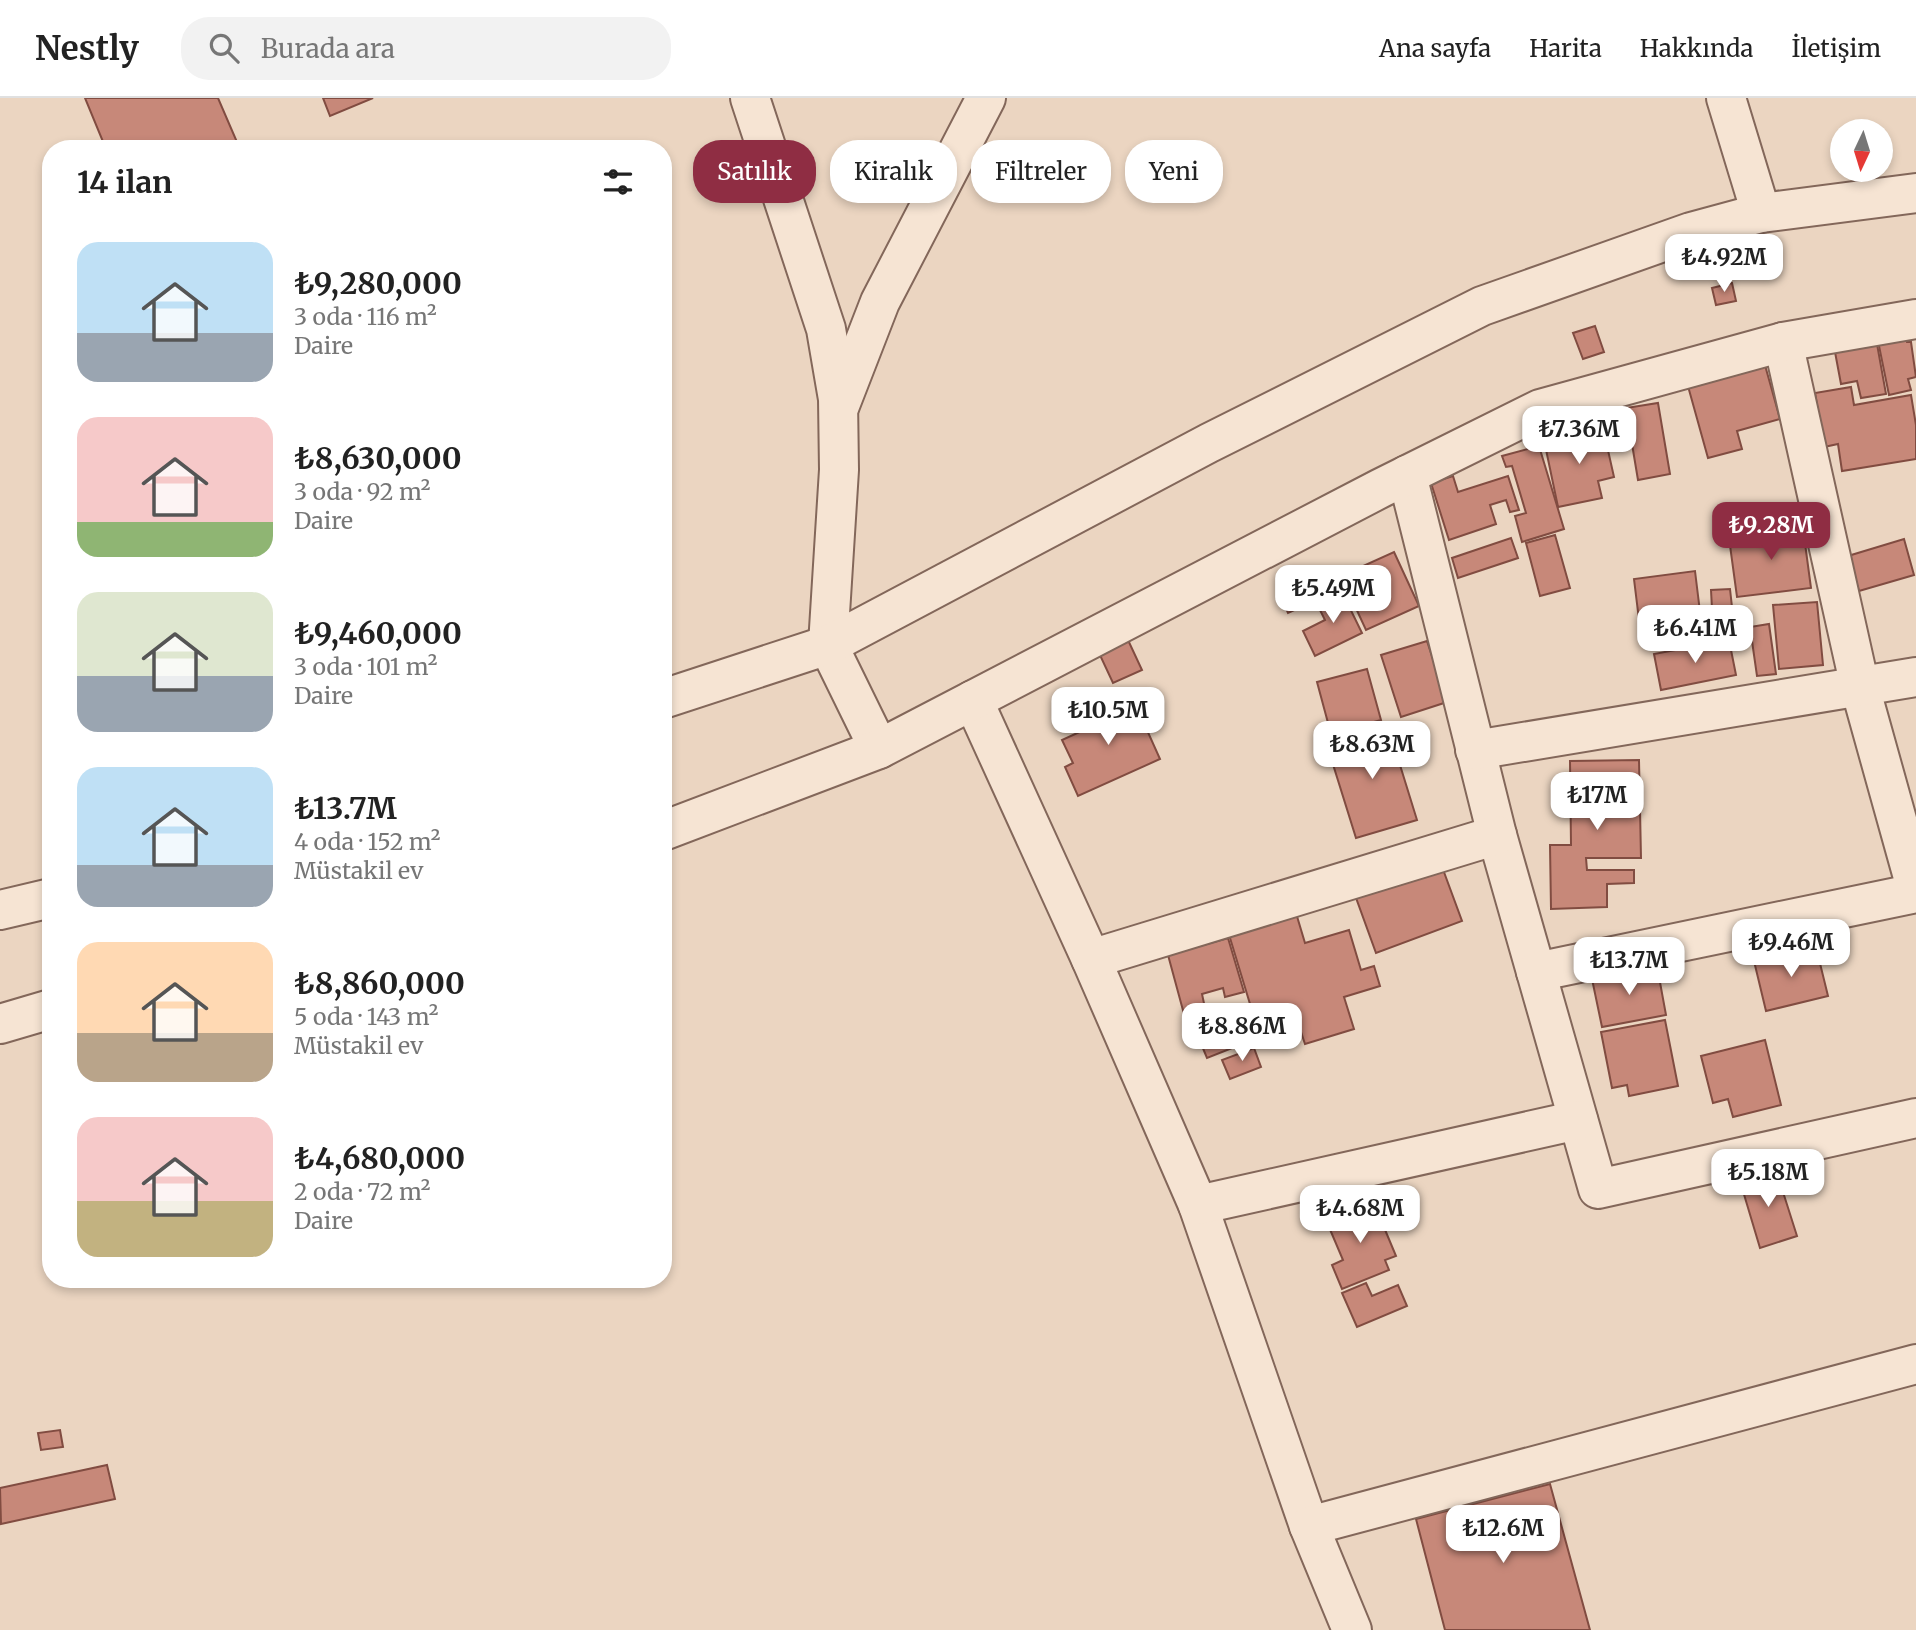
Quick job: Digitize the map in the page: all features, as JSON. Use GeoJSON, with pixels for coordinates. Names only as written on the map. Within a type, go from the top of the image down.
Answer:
{"type":"FeatureCollection","features":[{"type":"Feature","properties":{"kind":"street"},"geometry":{"type":"LineString","coordinates":[[750,98],[826,329],[838,399],[839,470],[828,645],[878,749]]}},
{"type":"Feature","properties":{"kind":"street"},"geometry":{"type":"LineString","coordinates":[[838,410],[880,302],[986,98]]}},
{"type":"Feature","properties":{"kind":"street"},"geometry":{"type":"LineString","coordinates":[[1726,98],[1761,213]]}},
{"type":"Feature","properties":{"kind":"street"},"geometry":{"type":"LineString","coordinates":[[672,696],[828,645],[1209,443],[1482,306],[1691,232],[1761,213],[1916,193]]}},
{"type":"Feature","properties":{"kind":"street"},"geometry":{"type":"LineString","coordinates":[[672,828],[878,749],[1406,475],[1540,409],[1783,342],[1916,319]]}},
{"type":"Feature","properties":{"kind":"street"},"geometry":{"type":"LineString","coordinates":[[1536,972],[1916,890],[1860,687],[1783,342]]}},
{"type":"Feature","properties":{"kind":"street"},"geometry":{"type":"LineString","coordinates":[[1406,475],[1497,835],[1598,1189],[1916,1118]]}},
{"type":"Feature","properties":{"kind":"street"},"geometry":{"type":"LineString","coordinates":[[1475,750],[1916,677]]}},
{"type":"Feature","properties":{"kind":"street"},"geometry":{"type":"LineString","coordinates":[[973,700],[1091,959],[1198,1205],[1309,1526],[1352,1630]]}},
{"type":"Feature","properties":{"kind":"street"},"geometry":{"type":"LineString","coordinates":[[1091,959],[1497,835]]}},
{"type":"Feature","properties":{"kind":"street"},"geometry":{"type":"LineString","coordinates":[[0,910],[42,900]]}},
{"type":"Feature","properties":{"kind":"street"},"geometry":{"type":"LineString","coordinates":[[0,1024],[42,1012]]}},
{"type":"Feature","properties":{"kind":"street"},"geometry":{"type":"LineString","coordinates":[[1198,1205],[1578,1120]]}},
{"type":"Feature","properties":{"kind":"street"},"geometry":{"type":"LineString","coordinates":[[1309,1526],[1916,1364]]}},
{"type":"Feature","properties":{"kind":"building"},"geometry":{"type":"Polygon","coordinates":[[[85,98],[218,98],[236,140],[102,140],[85,98]]]}},
{"type":"Feature","properties":{"kind":"building"},"geometry":{"type":"Polygon","coordinates":[[[323,98],[373,98],[330,116],[323,98]]]}},
{"type":"Feature","properties":{"kind":"building"},"geometry":{"type":"Polygon","coordinates":[[[1732,283],[1736,301],[1716,305],[1712,288],[1732,283]]]}},
{"type":"Feature","properties":{"kind":"building"},"geometry":{"type":"Polygon","coordinates":[[[1903,324],[1907,342],[1911,342],[1916,377],[1908,379],[1911,390],[1889,395],[1878,341],[1903,324]]]}},
{"type":"Feature","properties":{"kind":"building"},"geometry":{"type":"Polygon","coordinates":[[[1595,326],[1604,352],[1583,359],[1573,333],[1595,326]]]}},
{"type":"Feature","properties":{"kind":"building"},"geometry":{"type":"Polygon","coordinates":[[[1877,344],[1886,394],[1861,398],[1857,381],[1841,384],[1835,352],[1877,344]]]}},
{"type":"Feature","properties":{"kind":"building"},"geometry":{"type":"Polygon","coordinates":[[[1763,358],[1780,419],[1737,431],[1742,449],[1708,458],[1686,379],[1763,358]]]}},
{"type":"Feature","properties":{"kind":"building"},"geometry":{"type":"Polygon","coordinates":[[[1851,387],[1854,405],[1911,395],[1916,425],[1916,459],[1842,471],[1838,444],[1824,447],[1815,393],[1851,387]]]}},
{"type":"Feature","properties":{"kind":"building"},"geometry":{"type":"Polygon","coordinates":[[[1658,403],[1670,474],[1638,480],[1626,408],[1658,403]]]}},
{"type":"Feature","properties":{"kind":"building"},"geometry":{"type":"Polygon","coordinates":[[[1603,428],[1614,477],[1598,481],[1602,498],[1558,507],[1544,440],[1603,428]]]}},
{"type":"Feature","properties":{"kind":"building"},"geometry":{"type":"Polygon","coordinates":[[[1539,446],[1564,529],[1522,542],[1515,516],[1526,513],[1512,466],[1506,467],[1502,456],[1539,446]]]}},
{"type":"Feature","properties":{"kind":"building"},"geometry":{"type":"Polygon","coordinates":[[[1453,476],[1458,492],[1508,476],[1519,510],[1510,512],[1506,500],[1490,505],[1496,524],[1449,540],[1431,483],[1453,476]]]}},
{"type":"Feature","properties":{"kind":"building"},"geometry":{"type":"Polygon","coordinates":[[[1802,521],[1811,588],[1737,597],[1729,538],[1750,535],[1754,542],[1774,539],[1771,524],[1802,521]]]}},
{"type":"Feature","properties":{"kind":"building"},"geometry":{"type":"Polygon","coordinates":[[[1555,535],[1570,588],[1540,596],[1526,543],[1555,535]]]}},
{"type":"Feature","properties":{"kind":"building"},"geometry":{"type":"Polygon","coordinates":[[[1511,538],[1518,558],[1458,578],[1452,558],[1511,538]]]}},
{"type":"Feature","properties":{"kind":"building"},"geometry":{"type":"Polygon","coordinates":[[[1904,539],[1914,575],[1859,591],[1848,556],[1904,539]]]}},
{"type":"Feature","properties":{"kind":"building"},"geometry":{"type":"Polygon","coordinates":[[[1394,552],[1419,606],[1366,630],[1341,576],[1394,552]]]}},
{"type":"Feature","properties":{"kind":"building"},"geometry":{"type":"Polygon","coordinates":[[[1695,571],[1700,612],[1639,620],[1634,579],[1695,571]]]}},
{"type":"Feature","properties":{"kind":"building"},"geometry":{"type":"Polygon","coordinates":[[[1329,577],[1336,591],[1288,613],[1281,597],[1329,577]]]}},
{"type":"Feature","properties":{"kind":"building"},"geometry":{"type":"Polygon","coordinates":[[[1730,589],[1732,607],[1712,609],[1711,590],[1730,589]]]}},
{"type":"Feature","properties":{"kind":"building"},"geometry":{"type":"Polygon","coordinates":[[[1341,590],[1362,633],[1315,656],[1303,631],[1325,620],[1316,602],[1341,590]]]}},
{"type":"Feature","properties":{"kind":"building"},"geometry":{"type":"Polygon","coordinates":[[[1817,602],[1823,665],[1779,669],[1773,605],[1817,602]]]}},
{"type":"Feature","properties":{"kind":"building"},"geometry":{"type":"Polygon","coordinates":[[[1706,614],[1709,638],[1646,647],[1643,623],[1706,614]]]}},
{"type":"Feature","properties":{"kind":"building"},"geometry":{"type":"Polygon","coordinates":[[[1769,624],[1776,674],[1757,676],[1750,627],[1769,624]]]}},
{"type":"Feature","properties":{"kind":"building"},"geometry":{"type":"Polygon","coordinates":[[[1128,640],[1142,670],[1113,683],[1099,653],[1128,640]]]}},
{"type":"Feature","properties":{"kind":"building"},"geometry":{"type":"Polygon","coordinates":[[[1729,640],[1736,675],[1661,690],[1654,654],[1729,640]]]}},
{"type":"Feature","properties":{"kind":"building"},"geometry":{"type":"Polygon","coordinates":[[[1427,641],[1447,702],[1401,717],[1381,655],[1427,641]]]}},
{"type":"Feature","properties":{"kind":"building"},"geometry":{"type":"Polygon","coordinates":[[[1367,669],[1381,720],[1331,734],[1317,682],[1367,669]]]}},
{"type":"Feature","properties":{"kind":"building"},"geometry":{"type":"Polygon","coordinates":[[[1090,701],[1098,717],[1134,701],[1160,759],[1078,796],[1065,767],[1073,763],[1062,740],[1084,730],[1074,708],[1090,701]]]}},
{"type":"Feature","properties":{"kind":"building"},"geometry":{"type":"Polygon","coordinates":[[[1387,723],[1417,820],[1356,838],[1326,742],[1387,723]]]}},
{"type":"Feature","properties":{"kind":"building"},"geometry":{"type":"Polygon","coordinates":[[[1639,760],[1641,858],[1586,858],[1587,870],[1634,870],[1634,883],[1607,884],[1607,907],[1551,909],[1550,845],[1571,845],[1570,761],[1639,760]]]}},
{"type":"Feature","properties":{"kind":"building"},"geometry":{"type":"Polygon","coordinates":[[[1441,864],[1462,921],[1376,953],[1355,895],[1441,864]]]}},
{"type":"Feature","properties":{"kind":"building"},"geometry":{"type":"Polygon","coordinates":[[[1296,913],[1305,943],[1349,930],[1361,970],[1374,966],[1380,986],[1344,997],[1354,1029],[1305,1044],[1299,1026],[1260,1037],[1227,928],[1296,913]]]}},
{"type":"Feature","properties":{"kind":"building"},"geometry":{"type":"Polygon","coordinates":[[[1228,938],[1244,992],[1225,997],[1223,988],[1202,994],[1205,1008],[1184,1014],[1168,955],[1228,938]]]}},
{"type":"Feature","properties":{"kind":"building"},"geometry":{"type":"Polygon","coordinates":[[[1816,947],[1828,996],[1766,1011],[1754,961],[1816,947]]]}},
{"type":"Feature","properties":{"kind":"building"},"geometry":{"type":"Polygon","coordinates":[[[1657,966],[1666,1015],[1602,1027],[1592,979],[1657,966]]]}},
{"type":"Feature","properties":{"kind":"building"},"geometry":{"type":"Polygon","coordinates":[[[1235,1018],[1245,1043],[1207,1058],[1197,1034],[1235,1018]]]}},
{"type":"Feature","properties":{"kind":"building"},"geometry":{"type":"Polygon","coordinates":[[[1665,1020],[1678,1086],[1629,1096],[1627,1085],[1612,1088],[1601,1032],[1665,1020]]]}},
{"type":"Feature","properties":{"kind":"building"},"geometry":{"type":"Polygon","coordinates":[[[1765,1040],[1781,1105],[1733,1117],[1728,1099],[1713,1103],[1701,1056],[1765,1040]]]}},
{"type":"Feature","properties":{"kind":"building"},"geometry":{"type":"Polygon","coordinates":[[[1254,1048],[1261,1067],[1230,1079],[1222,1060],[1254,1048]]]}},
{"type":"Feature","properties":{"kind":"building"},"geometry":{"type":"Polygon","coordinates":[[[1776,1170],[1797,1236],[1760,1248],[1740,1181],[1776,1170]]]}},
{"type":"Feature","properties":{"kind":"building"},"geometry":{"type":"Polygon","coordinates":[[[1373,1201],[1396,1256],[1385,1260],[1389,1270],[1342,1289],[1332,1265],[1343,1260],[1326,1220],[1373,1201]]]}},
{"type":"Feature","properties":{"kind":"building"},"geometry":{"type":"Polygon","coordinates":[[[1366,1283],[1372,1296],[1398,1285],[1407,1306],[1357,1327],[1342,1293],[1366,1283]]]}},
{"type":"Feature","properties":{"kind":"building"},"geometry":{"type":"Polygon","coordinates":[[[60,1430],[63,1447],[41,1450],[38,1433],[60,1430]]]}},
{"type":"Feature","properties":{"kind":"building"},"geometry":{"type":"Polygon","coordinates":[[[107,1465],[115,1499],[1,1524],[0,1488],[107,1465]]]}},
{"type":"Feature","properties":{"kind":"building"},"geometry":{"type":"Polygon","coordinates":[[[1550,1484],[1590,1630],[1445,1630],[1416,1519],[1550,1484]]]}}]}
